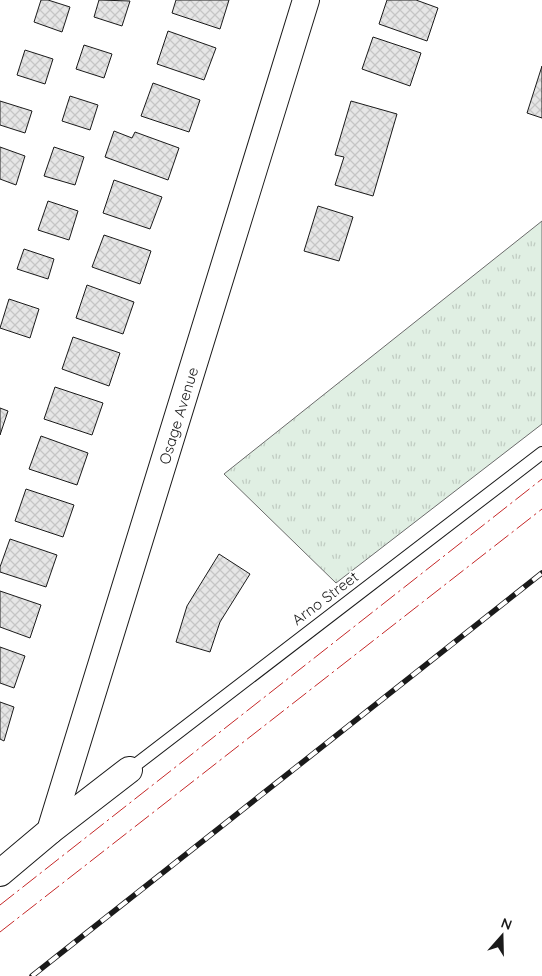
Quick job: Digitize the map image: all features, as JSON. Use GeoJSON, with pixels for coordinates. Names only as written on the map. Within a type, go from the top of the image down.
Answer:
{"type":"FeatureCollection","features":[{"type":"Feature","properties":{"kind":"street","name":"Osage Avenue"},"geometry":{"type":"LineString","coordinates":[[50,831],[306,0]]}},
{"type":"Feature","properties":{"kind":"street"},"geometry":{"type":"LineString","coordinates":[[0,874],[50,831],[129,770]]}},
{"type":"Feature","properties":{"kind":"lane","name":"Arno Street"},"geometry":{"type":"LineString","coordinates":[[129,770],[542,452]]}},
{"type":"Feature","properties":{"kind":"green space"},"geometry":{"type":"Polygon","coordinates":[[[542,221],[542,424],[336,583],[224,474],[542,221]]]}},
{"type":"Feature","properties":{"kind":"building"},"geometry":{"type":"Polygon","coordinates":[[[41,0],[48,0],[70,7],[62,32],[34,22],[41,0]]]}},
{"type":"Feature","properties":{"kind":"building"},"geometry":{"type":"Polygon","coordinates":[[[99,0],[130,1],[122,26],[94,17],[99,0]]]}},
{"type":"Feature","properties":{"kind":"building"},"geometry":{"type":"Polygon","coordinates":[[[176,0],[229,0],[220,29],[172,13],[176,0]]]}},
{"type":"Feature","properties":{"kind":"building"},"geometry":{"type":"Polygon","coordinates":[[[387,0],[416,0],[438,8],[427,41],[379,24],[387,0]]]}},
{"type":"Feature","properties":{"kind":"building"},"geometry":{"type":"Polygon","coordinates":[[[168,31],[216,48],[204,80],[157,64],[168,31]]]}},
{"type":"Feature","properties":{"kind":"building"},"geometry":{"type":"Polygon","coordinates":[[[373,37],[421,53],[410,86],[362,69],[373,37]]]}},
{"type":"Feature","properties":{"kind":"building"},"geometry":{"type":"Polygon","coordinates":[[[84,45],[112,54],[104,78],[76,69],[84,45]]]}},
{"type":"Feature","properties":{"kind":"building"},"geometry":{"type":"Polygon","coordinates":[[[25,50],[53,59],[45,84],[17,75],[25,50]]]}},
{"type":"Feature","properties":{"kind":"building"},"geometry":{"type":"Polygon","coordinates":[[[542,66],[542,118],[527,113],[542,66]]]}},
{"type":"Feature","properties":{"kind":"building"},"geometry":{"type":"Polygon","coordinates":[[[153,83],[200,100],[189,132],[141,116],[153,83]]]}},
{"type":"Feature","properties":{"kind":"building"},"geometry":{"type":"Polygon","coordinates":[[[70,96],[98,105],[90,130],[62,121],[70,96]]]}},
{"type":"Feature","properties":{"kind":"building"},"geometry":{"type":"Polygon","coordinates":[[[0,101],[32,111],[25,133],[0,125],[0,101]]]}},
{"type":"Feature","properties":{"kind":"building"},"geometry":{"type":"Polygon","coordinates":[[[351,101],[397,114],[373,196],[335,185],[344,157],[335,155],[351,101]]]}},
{"type":"Feature","properties":{"kind":"building"},"geometry":{"type":"Polygon","coordinates":[[[114,131],[132,138],[135,132],[179,148],[168,180],[105,157],[114,131]]]}},
{"type":"Feature","properties":{"kind":"building"},"geometry":{"type":"Polygon","coordinates":[[[0,147],[25,156],[16,185],[0,179],[0,147]]]}},
{"type":"Feature","properties":{"kind":"building"},"geometry":{"type":"Polygon","coordinates":[[[54,147],[84,157],[75,185],[44,176],[54,147]]]}},
{"type":"Feature","properties":{"kind":"building"},"geometry":{"type":"Polygon","coordinates":[[[114,180],[162,197],[150,229],[103,213],[114,180]]]}},
{"type":"Feature","properties":{"kind":"building"},"geometry":{"type":"Polygon","coordinates":[[[48,201],[78,211],[69,240],[38,230],[48,201]]]}},
{"type":"Feature","properties":{"kind":"building"},"geometry":{"type":"Polygon","coordinates":[[[318,206],[353,217],[339,261],[304,251],[318,206]]]}},
{"type":"Feature","properties":{"kind":"building"},"geometry":{"type":"Polygon","coordinates":[[[104,235],[151,251],[140,284],[92,267],[104,235]]]}},
{"type":"Feature","properties":{"kind":"building"},"geometry":{"type":"Polygon","coordinates":[[[24,249],[54,259],[48,279],[17,269],[24,249]]]}},
{"type":"Feature","properties":{"kind":"building"},"geometry":{"type":"Polygon","coordinates":[[[87,285],[134,302],[123,334],[76,318],[87,285]]]}},
{"type":"Feature","properties":{"kind":"building"},"geometry":{"type":"Polygon","coordinates":[[[9,299],[39,309],[30,338],[0,328],[9,299]]]}},
{"type":"Feature","properties":{"kind":"building"},"geometry":{"type":"Polygon","coordinates":[[[73,337],[120,353],[109,386],[62,369],[73,337]]]}},
{"type":"Feature","properties":{"kind":"building"},"geometry":{"type":"Polygon","coordinates":[[[55,387],[103,403],[92,435],[44,419],[55,387]]]}},
{"type":"Feature","properties":{"kind":"building"},"geometry":{"type":"Polygon","coordinates":[[[0,408],[8,411],[0,435],[0,408]]]}},
{"type":"Feature","properties":{"kind":"building"},"geometry":{"type":"Polygon","coordinates":[[[41,436],[88,453],[77,485],[29,469],[41,436]]]}},
{"type":"Feature","properties":{"kind":"building"},"geometry":{"type":"Polygon","coordinates":[[[26,489],[74,505],[63,537],[15,521],[26,489]]]}},
{"type":"Feature","properties":{"kind":"building"},"geometry":{"type":"Polygon","coordinates":[[[10,539],[57,555],[46,587],[0,572],[10,539]]]}},
{"type":"Feature","properties":{"kind":"building"},"geometry":{"type":"Polygon","coordinates":[[[219,554],[250,574],[220,622],[210,652],[176,642],[187,606],[219,554]]]}},
{"type":"Feature","properties":{"kind":"building"},"geometry":{"type":"Polygon","coordinates":[[[0,591],[41,605],[30,638],[0,627],[0,591]]]}},
{"type":"Feature","properties":{"kind":"building"},"geometry":{"type":"Polygon","coordinates":[[[0,647],[25,656],[14,688],[0,683],[0,647]]]}},
{"type":"Feature","properties":{"kind":"building"},"geometry":{"type":"Polygon","coordinates":[[[0,702],[14,707],[4,741],[0,739],[0,702]]]}},
{"type":"Feature","properties":{"kind":"railway"},"geometry":{"type":"LineString","coordinates":[[32,976],[542,573]]}},
{"type":"Feature","properties":{"kind":"power"},"geometry":{"type":"LineString","coordinates":[[0,905],[542,479]]}},
{"type":"Feature","properties":{"kind":"power"},"geometry":{"type":"LineString","coordinates":[[0,932],[542,509]]}}]}
